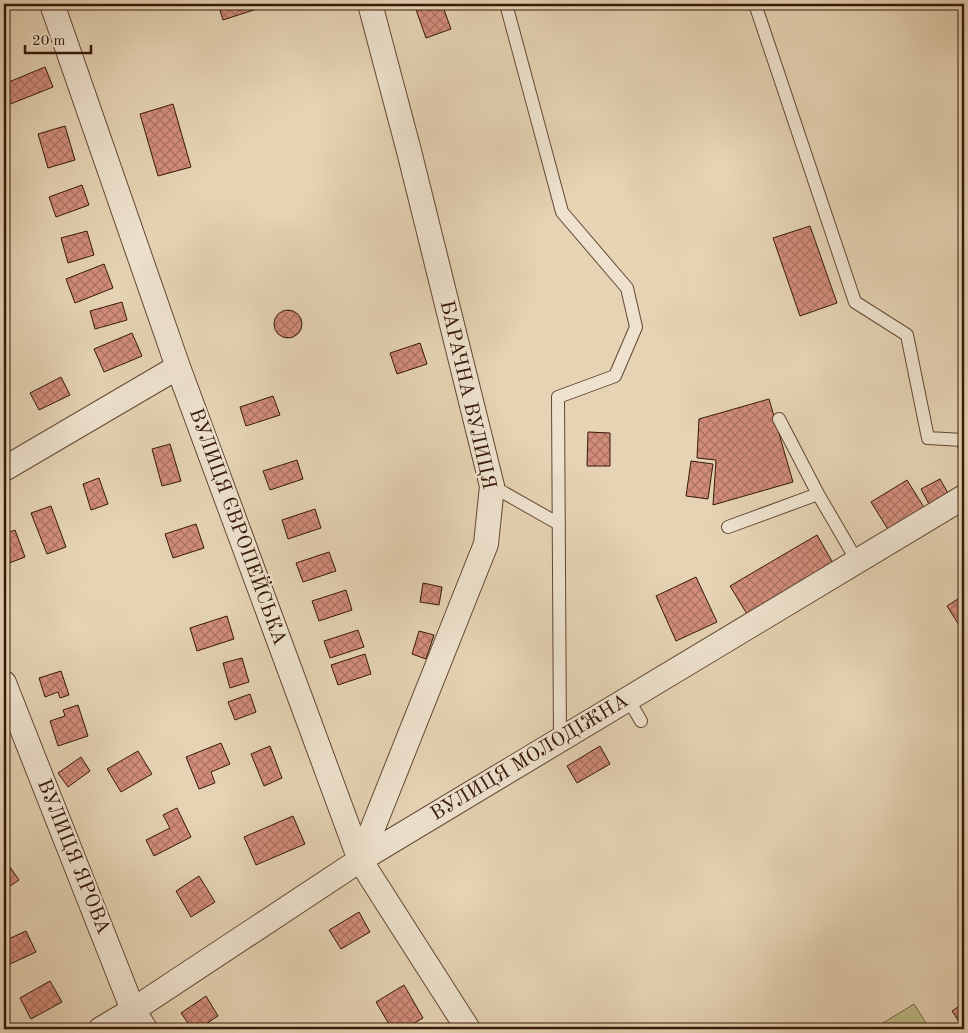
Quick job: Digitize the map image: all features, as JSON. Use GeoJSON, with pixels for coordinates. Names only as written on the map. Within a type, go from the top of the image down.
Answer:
{"type":"FeatureCollection","features":[{"type":"Feature","properties":{"kind":"street","name":"ВУЛИЦЯ ЄВРОПЕЙСЬКА"},"geometry":{"type":"LineString","coordinates":[[52,4],[178,367],[360,860],[468,1029]]}},
{"type":"Feature","properties":{"kind":"street","name":"БАРАЧНА ВУЛИЦЯ"},"geometry":{"type":"LineString","coordinates":[[360,860],[486,544],[492,486],[409,151],[370,4]]}},
{"type":"Feature","properties":{"kind":"street"},"geometry":{"type":"LineString","coordinates":[[4,469],[178,367]]}},
{"type":"Feature","properties":{"kind":"street","name":"ВУЛИЦЯ МОЛОДІЖНА"},"geometry":{"type":"LineString","coordinates":[[101,1029],[139,1020],[360,860],[964,497]]}},
{"type":"Feature","properties":{"kind":"street","name":"ВУЛИЦЯ ЯРОВА"},"geometry":{"type":"LineString","coordinates":[[4,683],[139,1020]]}},
{"type":"Feature","properties":{"kind":"lane"},"geometry":{"type":"LineString","coordinates":[[506,4],[562,212],[627,288],[636,327],[615,376],[558,397],[560,740]]}},
{"type":"Feature","properties":{"kind":"lane"},"geometry":{"type":"LineString","coordinates":[[754,4],[855,302],[907,335],[928,438],[963,440],[964,446]]}},
{"type":"Feature","properties":{"kind":"lane"},"geometry":{"type":"LineString","coordinates":[[780,419],[818,494],[857,561]]}},
{"type":"Feature","properties":{"kind":"lane"},"geometry":{"type":"LineString","coordinates":[[492,486],[559,524]]}},
{"type":"Feature","properties":{"kind":"lane"},"geometry":{"type":"LineString","coordinates":[[728,527],[818,494]]}},
{"type":"Feature","properties":{"kind":"lane"},"geometry":{"type":"LineString","coordinates":[[628,699],[641,721]]}},
{"type":"Feature","properties":{"kind":"shaded area"},"geometry":{"type":"Polygon","coordinates":[[[914,1004],[930,1029],[873,1029],[914,1004]]]}},
{"type":"Feature","properties":{"kind":"building"},"geometry":{"type":"Polygon","coordinates":[[[218,4],[272,4],[223,20],[218,4]]]}},
{"type":"Feature","properties":{"kind":"building"},"geometry":{"type":"Polygon","coordinates":[[[414,4],[442,4],[451,29],[426,38],[414,4]]]}},
{"type":"Feature","properties":{"kind":"building"},"geometry":{"type":"Polygon","coordinates":[[[45,67],[53,87],[8,105],[4,94],[4,84],[45,67]]]}},
{"type":"Feature","properties":{"kind":"building"},"geometry":{"type":"Polygon","coordinates":[[[173,104],[191,167],[158,176],[140,114],[173,104]]]}},
{"type":"Feature","properties":{"kind":"building"},"geometry":{"type":"Polygon","coordinates":[[[65,126],[75,160],[48,168],[38,134],[65,126]]]}},
{"type":"Feature","properties":{"kind":"building"},"geometry":{"type":"Polygon","coordinates":[[[82,185],[89,205],[56,217],[49,197],[82,185]]]}},
{"type":"Feature","properties":{"kind":"building"},"geometry":{"type":"Polygon","coordinates":[[[810,226],[837,303],[800,316],[773,238],[810,226]]]}},
{"type":"Feature","properties":{"kind":"building"},"geometry":{"type":"Polygon","coordinates":[[[87,231],[94,255],[68,263],[61,238],[87,231]]]}},
{"type":"Feature","properties":{"kind":"building"},"geometry":{"type":"Polygon","coordinates":[[[104,264],[113,288],[75,303],[66,279],[104,264]]]}},
{"type":"Feature","properties":{"kind":"building"},"geometry":{"type":"Polygon","coordinates":[[[122,302],[127,320],[95,329],[90,311],[122,302]]]}},
{"type":"Feature","properties":{"kind":"building"},"geometry":{"type":"Polygon","coordinates":[[[288,310],[298,314],[302,324],[298,334],[288,338],[278,334],[274,324],[278,314],[288,310]]]}},
{"type":"Feature","properties":{"kind":"building"},"geometry":{"type":"Polygon","coordinates":[[[132,333],[142,356],[104,372],[94,349],[132,333]]]}},
{"type":"Feature","properties":{"kind":"building"},"geometry":{"type":"Polygon","coordinates":[[[420,343],[427,364],[397,374],[390,353],[420,343]]]}},
{"type":"Feature","properties":{"kind":"building"},"geometry":{"type":"Polygon","coordinates":[[[61,377],[70,395],[39,410],[30,393],[61,377]]]}},
{"type":"Feature","properties":{"kind":"building"},"geometry":{"type":"Polygon","coordinates":[[[273,396],[280,415],[246,426],[240,407],[273,396]]]}},
{"type":"Feature","properties":{"kind":"building"},"geometry":{"type":"Polygon","coordinates":[[[769,399],[793,482],[713,505],[716,460],[697,458],[699,419],[769,399]]]}},
{"type":"Feature","properties":{"kind":"building"},"geometry":{"type":"Polygon","coordinates":[[[588,432],[610,433],[610,466],[587,466],[588,432]]]}},
{"type":"Feature","properties":{"kind":"building"},"geometry":{"type":"Polygon","coordinates":[[[170,444],[181,481],[162,486],[152,449],[170,444]]]}},
{"type":"Feature","properties":{"kind":"building"},"geometry":{"type":"Polygon","coordinates":[[[297,460],[303,479],[270,490],[263,471],[297,460]]]}},
{"type":"Feature","properties":{"kind":"building"},"geometry":{"type":"Polygon","coordinates":[[[691,461],[713,464],[708,499],[686,496],[691,461]]]}},
{"type":"Feature","properties":{"kind":"building"},"geometry":{"type":"Polygon","coordinates":[[[99,478],[108,504],[91,510],[83,484],[99,478]]]}},
{"type":"Feature","properties":{"kind":"building"},"geometry":{"type":"Polygon","coordinates":[[[940,479],[949,495],[930,506],[921,489],[940,479]]]}},
{"type":"Feature","properties":{"kind":"building"},"geometry":{"type":"Polygon","coordinates":[[[907,480],[925,509],[889,531],[871,502],[907,480]]]}},
{"type":"Feature","properties":{"kind":"building"},"geometry":{"type":"Polygon","coordinates":[[[51,506],[66,547],[47,554],[31,513],[51,506]]]}},
{"type":"Feature","properties":{"kind":"building"},"geometry":{"type":"Polygon","coordinates":[[[315,509],[321,528],[288,539],[282,520],[315,509]]]}},
{"type":"Feature","properties":{"kind":"building"},"geometry":{"type":"Polygon","coordinates":[[[196,524],[204,548],[173,558],[165,534],[196,524]]]}},
{"type":"Feature","properties":{"kind":"building"},"geometry":{"type":"Polygon","coordinates":[[[15,530],[25,557],[4,565],[4,534],[15,530]]]}},
{"type":"Feature","properties":{"kind":"building"},"geometry":{"type":"Polygon","coordinates":[[[817,535],[833,563],[747,614],[730,586],[817,535]]]}},
{"type":"Feature","properties":{"kind":"building"},"geometry":{"type":"Polygon","coordinates":[[[329,552],[336,571],[303,582],[296,563],[329,552]]]}},
{"type":"Feature","properties":{"kind":"building"},"geometry":{"type":"Polygon","coordinates":[[[696,577],[717,622],[676,641],[656,596],[696,577]]]}},
{"type":"Feature","properties":{"kind":"building"},"geometry":{"type":"Polygon","coordinates":[[[423,583],[442,587],[439,605],[420,602],[423,583]]]}},
{"type":"Feature","properties":{"kind":"building"},"geometry":{"type":"Polygon","coordinates":[[[346,590],[352,610],[319,621],[312,601],[346,590]]]}},
{"type":"Feature","properties":{"kind":"building"},"geometry":{"type":"Polygon","coordinates":[[[964,595],[964,633],[947,606],[964,595]]]}},
{"type":"Feature","properties":{"kind":"building"},"geometry":{"type":"Polygon","coordinates":[[[227,616],[234,639],[197,651],[190,628],[227,616]]]}},
{"type":"Feature","properties":{"kind":"building"},"geometry":{"type":"Polygon","coordinates":[[[358,630],[364,647],[330,658],[324,641],[358,630]]]}},
{"type":"Feature","properties":{"kind":"building"},"geometry":{"type":"Polygon","coordinates":[[[419,631],[434,635],[426,659],[412,654],[419,631]]]}},
{"type":"Feature","properties":{"kind":"building"},"geometry":{"type":"Polygon","coordinates":[[[365,654],[371,674],[338,685],[331,665],[365,654]]]}},
{"type":"Feature","properties":{"kind":"building"},"geometry":{"type":"Polygon","coordinates":[[[242,658],[249,682],[230,688],[223,663],[242,658]]]}},
{"type":"Feature","properties":{"kind":"building"},"geometry":{"type":"Polygon","coordinates":[[[61,671],[69,695],[60,698],[58,692],[45,697],[39,678],[61,671]]]}},
{"type":"Feature","properties":{"kind":"building"},"geometry":{"type":"Polygon","coordinates":[[[250,694],[256,712],[235,720],[228,702],[250,694]]]}},
{"type":"Feature","properties":{"kind":"building"},"geometry":{"type":"Polygon","coordinates":[[[78,705],[88,736],[58,746],[50,721],[65,716],[63,710],[78,705]]]}},
{"type":"Feature","properties":{"kind":"building"},"geometry":{"type":"Polygon","coordinates":[[[221,743],[230,764],[211,772],[215,783],[199,789],[186,757],[221,743]]]}},
{"type":"Feature","properties":{"kind":"building"},"geometry":{"type":"Polygon","coordinates":[[[270,746],[282,778],[264,786],[251,754],[270,746]]]}},
{"type":"Feature","properties":{"kind":"building"},"geometry":{"type":"Polygon","coordinates":[[[600,746],[610,764],[577,783],[567,766],[600,746]]]}},
{"type":"Feature","properties":{"kind":"building"},"geometry":{"type":"Polygon","coordinates":[[[138,751],[152,774],[121,792],[107,769],[138,751]]]}},
{"type":"Feature","properties":{"kind":"building"},"geometry":{"type":"Polygon","coordinates":[[[81,757],[90,771],[68,787],[58,773],[81,757]]]}},
{"type":"Feature","properties":{"kind":"building"},"geometry":{"type":"Polygon","coordinates":[[[177,808],[191,837],[154,856],[146,840],[170,828],[163,815],[177,808]]]}},
{"type":"Feature","properties":{"kind":"building"},"geometry":{"type":"Polygon","coordinates":[[[293,816],[305,844],[256,865],[244,837],[293,816]]]}},
{"type":"Feature","properties":{"kind":"building"},"geometry":{"type":"Polygon","coordinates":[[[4,861],[19,880],[4,890],[4,861]]]}},
{"type":"Feature","properties":{"kind":"building"},"geometry":{"type":"Polygon","coordinates":[[[199,876],[215,902],[191,917],[176,891],[199,876]]]}},
{"type":"Feature","properties":{"kind":"building"},"geometry":{"type":"Polygon","coordinates":[[[359,912],[370,932],[341,949],[329,930],[359,912]]]}},
{"type":"Feature","properties":{"kind":"building"},"geometry":{"type":"Polygon","coordinates":[[[26,931],[36,952],[8,965],[4,955],[4,941],[26,931]]]}},
{"type":"Feature","properties":{"kind":"building"},"geometry":{"type":"Polygon","coordinates":[[[50,981],[62,1002],[31,1019],[20,998],[50,981]]]}},
{"type":"Feature","properties":{"kind":"building"},"geometry":{"type":"Polygon","coordinates":[[[404,985],[423,1018],[404,1029],[392,1029],[376,1002],[404,985]]]}},
{"type":"Feature","properties":{"kind":"building"},"geometry":{"type":"Polygon","coordinates":[[[206,996],[218,1016],[198,1029],[192,1029],[181,1013],[206,996]]]}},
{"type":"Feature","properties":{"kind":"building"},"geometry":{"type":"Polygon","coordinates":[[[964,1003],[964,1029],[952,1011],[964,1003]]]}}]}
